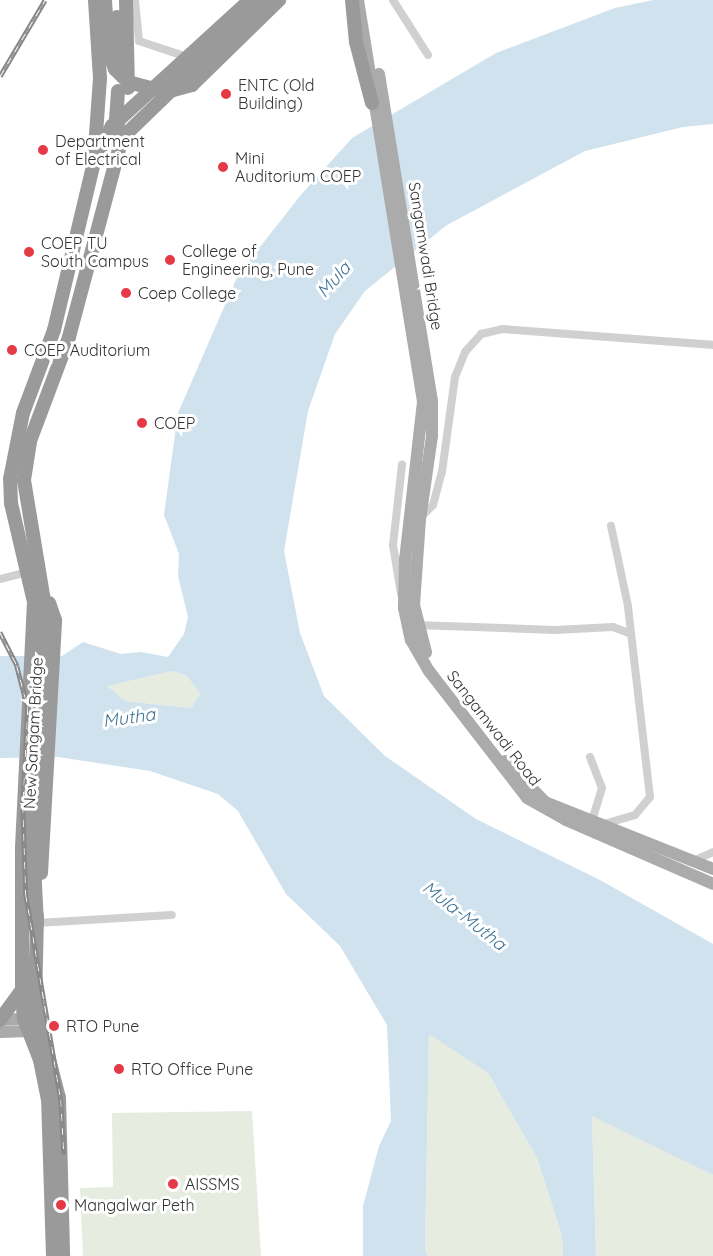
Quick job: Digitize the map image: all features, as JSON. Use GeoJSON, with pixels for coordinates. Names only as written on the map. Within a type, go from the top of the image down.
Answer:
{"type":"FeatureCollection","features":[{"type":"Feature","properties":{"kind":"highway"},"geometry":{"type":"LineString","coordinates":[[45,620],[29,572],[11,503],[10,479],[23,413],[54,330],[94,162],[100,78],[95,0]]}},
{"type":"Feature","properties":{"kind":"highway"},"geometry":{"type":"LineString","coordinates":[[105,0],[110,60],[121,76],[151,91],[175,91],[192,85],[280,0]]}},
{"type":"Feature","properties":{"kind":"highway"},"geometry":{"type":"LineString","coordinates":[[117,0],[121,103],[116,129],[122,138]]}},
{"type":"Feature","properties":{"kind":"highway"},"geometry":{"type":"LineString","coordinates":[[121,103],[128,90],[126,0]]}},
{"type":"Feature","properties":{"kind":"highway"},"geometry":{"type":"LineString","coordinates":[[121,103],[151,82],[242,0]]}},
{"type":"Feature","properties":{"kind":"highway"},"geometry":{"type":"LineString","coordinates":[[94,162],[111,126],[250,0]]}},
{"type":"Feature","properties":{"kind":"highway"},"geometry":{"type":"LineString","coordinates":[[45,620],[44,593],[26,513],[26,460],[38,416],[69,337],[122,138],[265,0]]}},
{"type":"Feature","properties":{"kind":"highway"},"geometry":{"type":"LineString","coordinates":[[181,79],[190,82],[280,0]]}},
{"type":"Feature","properties":{"kind":"highway"},"geometry":{"type":"LineString","coordinates":[[352,0],[356,42],[372,103]]}},
{"type":"Feature","properties":{"kind":"highway"},"geometry":{"type":"LineString","coordinates":[[128,64],[138,78],[151,82]]}},
{"type":"Feature","properties":{"kind":"highway"},"geometry":{"type":"LineString","coordinates":[[121,103],[133,127]]}},
{"type":"Feature","properties":{"kind":"highway","name":"New Sangam Bridge"},"geometry":{"type":"LineString","coordinates":[[33,847],[45,620]]}},
{"type":"Feature","properties":{"kind":"highway","name":"New Sangam Bridge"},"geometry":{"type":"LineString","coordinates":[[33,847],[45,620]]}},
{"type":"Feature","properties":{"kind":"highway"},"geometry":{"type":"LineString","coordinates":[[33,847],[29,871],[22,990],[59,1098],[63,1256]]}},
{"type":"Feature","properties":{"kind":"highway"},"geometry":{"type":"LineString","coordinates":[[33,847],[37,923],[33,1025],[48,1100],[53,1256]]}},
{"type":"Feature","properties":{"kind":"highway"},"geometry":{"type":"LineString","coordinates":[[29,871],[37,923]]}},
{"type":"Feature","properties":{"kind":"highway"},"geometry":{"type":"LineString","coordinates":[[0,1020],[22,990]]}},
{"type":"Feature","properties":{"kind":"main road","name":"Sangamwadi Bridge"},"geometry":{"type":"LineString","coordinates":[[358,0],[372,69],[372,103],[424,376]]}},
{"type":"Feature","properties":{"kind":"main road","name":"Sangamwadi Bridge"},"geometry":{"type":"LineString","coordinates":[[366,0],[432,436],[414,518],[409,606]]}},
{"type":"Feature","properties":{"kind":"main road","name":"Sangamwadi Road"},"geometry":{"type":"LineString","coordinates":[[409,606],[411,625],[429,671],[527,798],[566,820],[691,865],[713,869]]}},
{"type":"Feature","properties":{"kind":"main road","name":"Sangamwadi Road"},"geometry":{"type":"LineString","coordinates":[[411,625],[421,645],[447,684],[527,787],[545,802],[598,822],[691,865],[713,884]]}},
{"type":"Feature","properties":{"kind":"main road"},"geometry":{"type":"LineString","coordinates":[[0,1020],[33,1025]]}},
{"type":"Feature","properties":{"kind":"main road"},"geometry":{"type":"LineString","coordinates":[[0,1032],[33,1025]]}},
{"type":"Feature","properties":{"kind":"street"},"geometry":{"type":"LineString","coordinates":[[135,0],[139,41],[181,55]]}},
{"type":"Feature","properties":{"kind":"street"},"geometry":{"type":"LineString","coordinates":[[393,0],[428,55]]}},
{"type":"Feature","properties":{"kind":"street"},"geometry":{"type":"LineString","coordinates":[[414,518],[433,506],[442,472],[455,377],[465,352],[481,334],[502,329],[713,345]]}},
{"type":"Feature","properties":{"kind":"street"},"geometry":{"type":"LineString","coordinates":[[402,465],[393,557],[409,606]]}},
{"type":"Feature","properties":{"kind":"street"},"geometry":{"type":"LineString","coordinates":[[590,758],[602,788],[598,822],[635,815],[650,797],[631,634],[611,526]]}},
{"type":"Feature","properties":{"kind":"street"},"geometry":{"type":"LineString","coordinates":[[0,579],[29,572]]}},
{"type":"Feature","properties":{"kind":"street"},"geometry":{"type":"LineString","coordinates":[[411,625],[555,630],[613,627],[631,634]]}},
{"type":"Feature","properties":{"kind":"street"},"geometry":{"type":"LineString","coordinates":[[691,865],[713,852]]}},
{"type":"Feature","properties":{"kind":"street"},"geometry":{"type":"LineString","coordinates":[[37,923],[172,915]]}},
{"type":"Feature","properties":{"kind":"shaded area"},"geometry":{"type":"Polygon","coordinates":[[[172,671],[187,676],[200,694],[191,708],[125,701],[106,686],[172,671]]]}},
{"type":"Feature","properties":{"kind":"shaded area"},"geometry":{"type":"Polygon","coordinates":[[[429,1033],[488,1073],[537,1158],[562,1236],[563,1256],[428,1256],[425,1250],[429,1033]]]}},
{"type":"Feature","properties":{"kind":"shaded area","name":"AISSMS"},"geometry":{"type":"Polygon","coordinates":[[[252,1111],[261,1256],[83,1256],[80,1188],[113,1187],[112,1113],[252,1111]]]}},
{"type":"Feature","properties":{"kind":"shaded area"},"geometry":{"type":"Polygon","coordinates":[[[592,1115],[713,1175],[713,1256],[596,1256],[592,1115]]]}},
{"type":"Feature","properties":{"kind":"water"},"geometry":{"type":"Polygon","coordinates":[[[653,0],[713,0],[713,124],[683,127],[585,151],[447,225],[365,291],[335,334],[308,411],[284,551],[300,633],[324,696],[385,756],[476,819],[600,880],[713,944],[713,1175],[592,1116],[596,1256],[563,1256],[562,1236],[537,1158],[488,1073],[429,1034],[425,1250],[428,1256],[363,1256],[363,1206],[379,1146],[391,1121],[387,1025],[340,946],[286,894],[238,811],[218,794],[150,771],[58,757],[0,758],[0,656],[62,656],[83,642],[121,654],[141,652],[168,657],[184,634],[188,617],[178,576],[179,554],[164,515],[178,413],[238,275],[300,196],[352,138],[496,53],[615,8],[653,0]],[[172,671],[107,686],[125,701],[191,708],[200,694],[187,676],[172,671]]]}},
{"type":"Feature","properties":{"kind":"railway"},"geometry":{"type":"LineString","coordinates":[[0,76],[45,0]]}},
{"type":"Feature","properties":{"kind":"railway"},"geometry":{"type":"LineString","coordinates":[[0,632],[17,666],[28,708],[23,806],[26,895],[61,1100],[64,1154]]}},
{"type":"Feature","properties":{"kind":"place","name":"ENTC (Old Building)"},"geometry":{"type":"Point","coordinates":[226,94]}},
{"type":"Feature","properties":{"kind":"place","name":"Department of Electrical"},"geometry":{"type":"Point","coordinates":[43,150]}},
{"type":"Feature","properties":{"kind":"place","name":"Mini Auditorium COEP"},"geometry":{"type":"Point","coordinates":[223,167]}},
{"type":"Feature","properties":{"kind":"place","name":"COEP TU South Campus"},"geometry":{"type":"Point","coordinates":[29,252]}},
{"type":"Feature","properties":{"kind":"place","name":"College of Engineering, Pune"},"geometry":{"type":"Point","coordinates":[170,260]}},
{"type":"Feature","properties":{"kind":"place","name":"Coep College"},"geometry":{"type":"Point","coordinates":[126,293]}},
{"type":"Feature","properties":{"kind":"place","name":"COEP Auditorium"},"geometry":{"type":"Point","coordinates":[12,350]}},
{"type":"Feature","properties":{"kind":"place","name":"COEP"},"geometry":{"type":"Point","coordinates":[142,423]}},
{"type":"Feature","properties":{"kind":"place","name":"RTO Pune"},"geometry":{"type":"Point","coordinates":[54,1026]}},
{"type":"Feature","properties":{"kind":"place","name":"RTO Office Pune"},"geometry":{"type":"Point","coordinates":[119,1069]}},
{"type":"Feature","properties":{"kind":"place","name":"AISSMS"},"geometry":{"type":"Point","coordinates":[173,1184]}},
{"type":"Feature","properties":{"kind":"place","name":"Mangalwar Peth"},"geometry":{"type":"Point","coordinates":[61,1205]}},
{"type":"Feature","properties":{"kind":"water label","name":"Mula"},"geometry":{"type":"Point","coordinates":[334,280]}},
{"type":"Feature","properties":{"kind":"water label","name":"Mutha"},"geometry":{"type":"Point","coordinates":[129,718]}},
{"type":"Feature","properties":{"kind":"water label","name":"Mula-Mutha"},"geometry":{"type":"Point","coordinates":[464,916]}}]}
